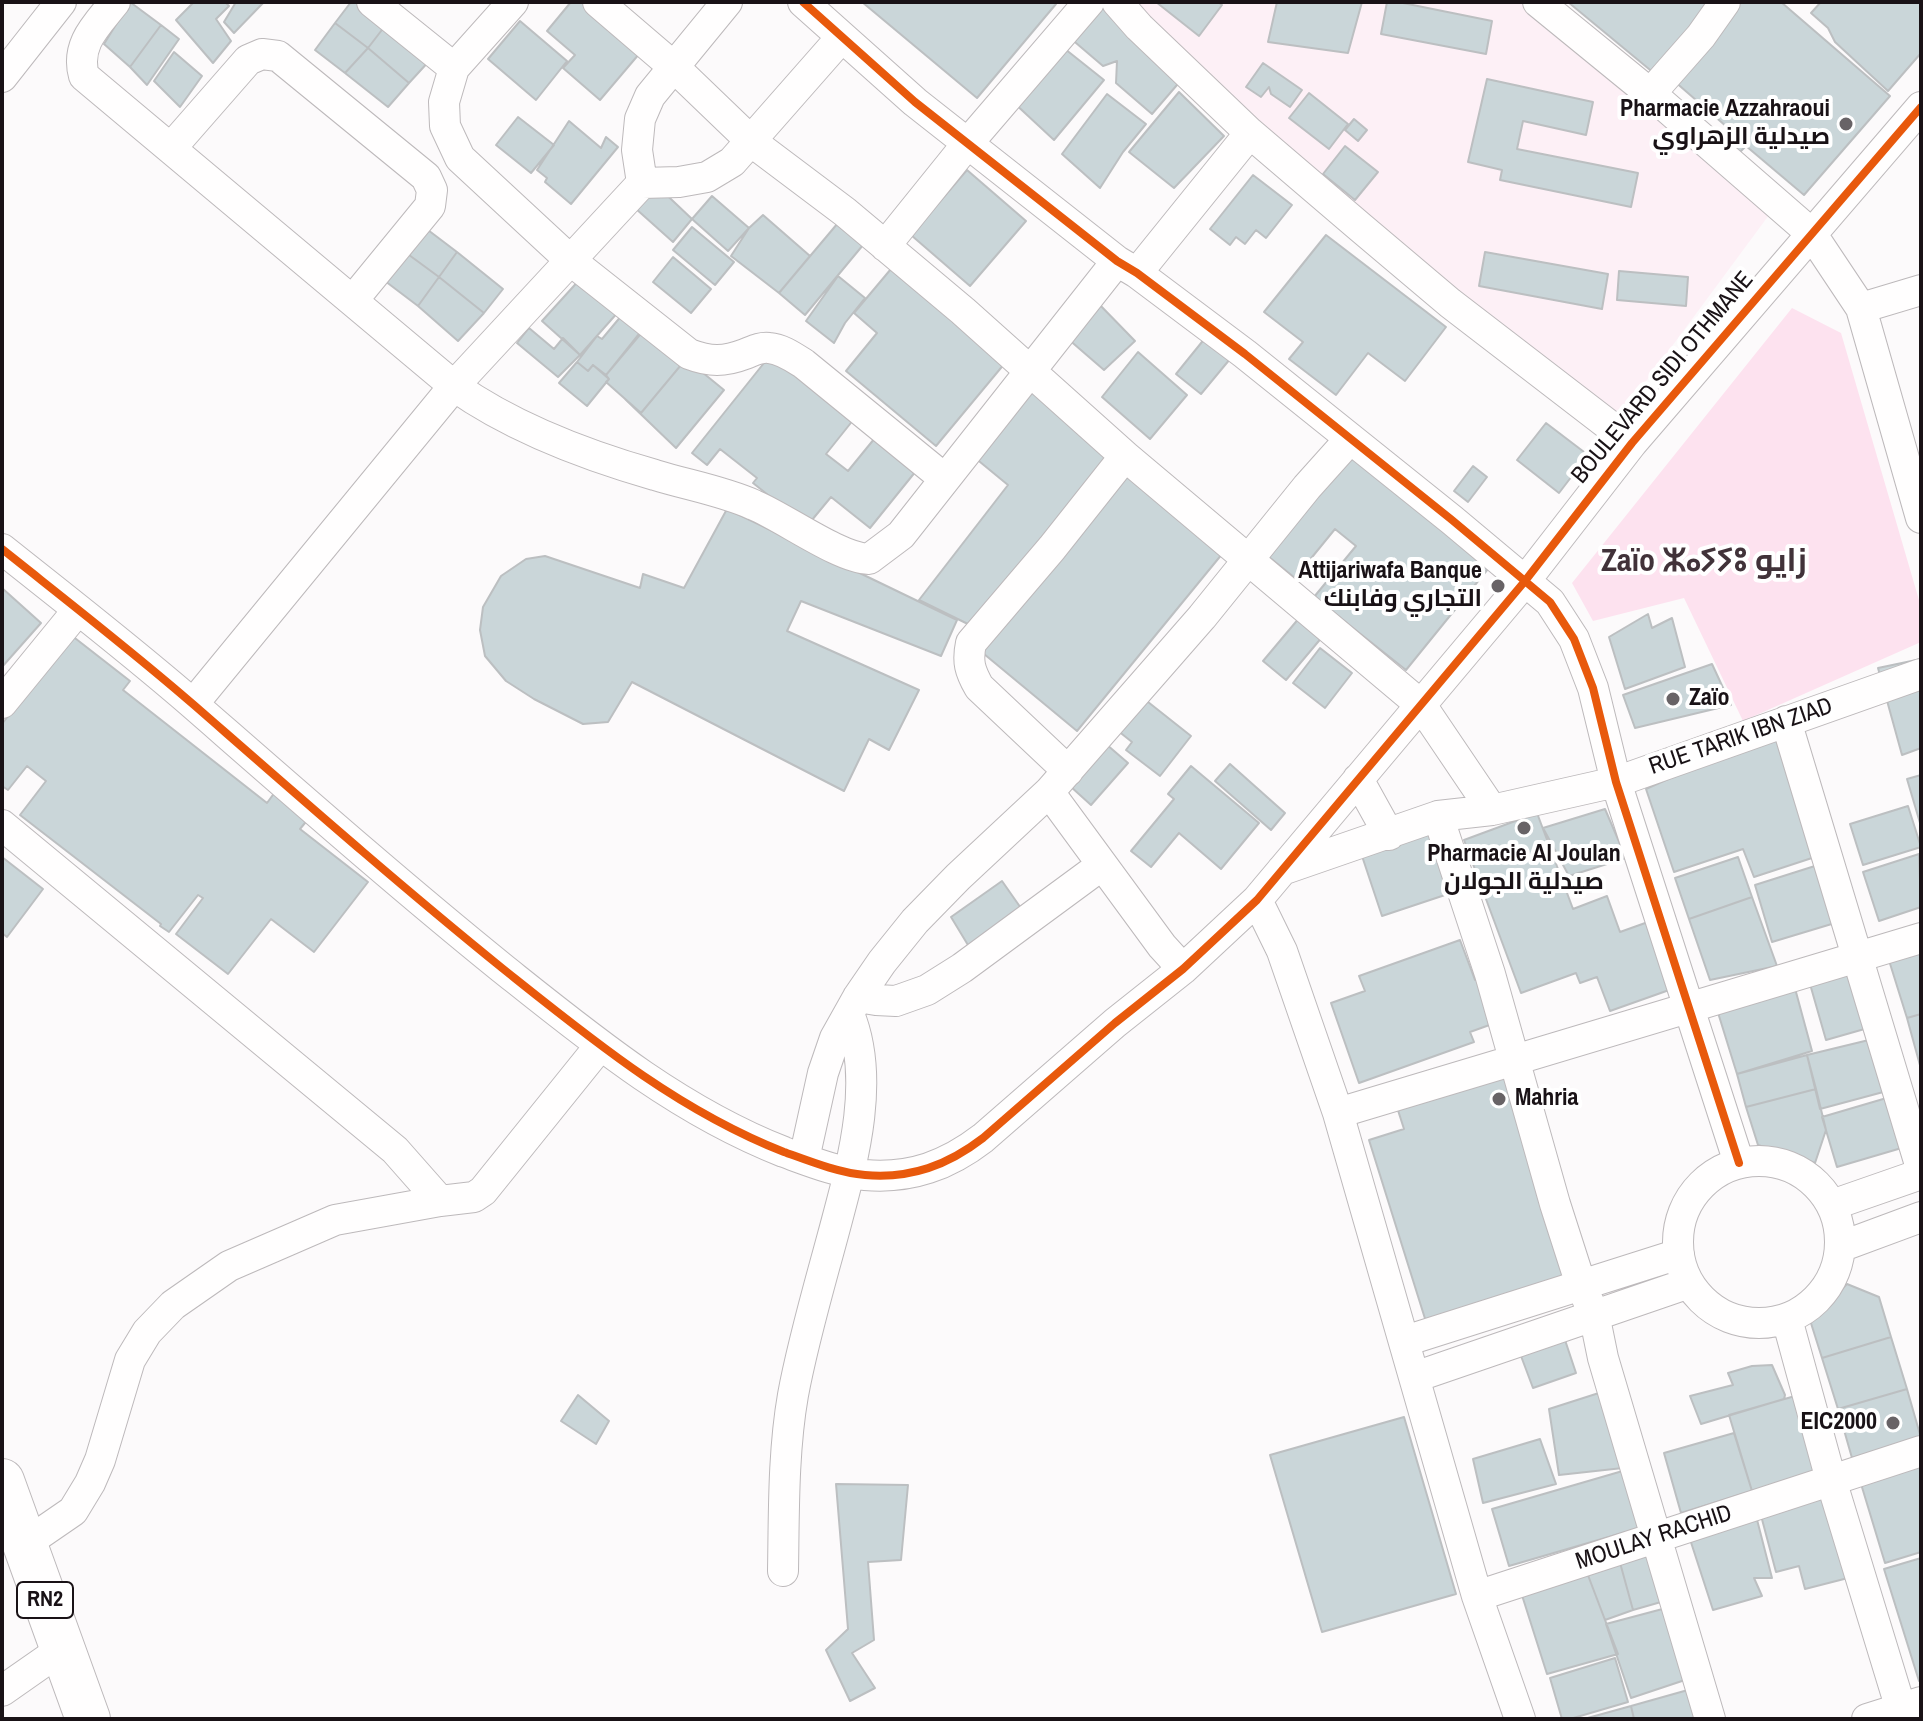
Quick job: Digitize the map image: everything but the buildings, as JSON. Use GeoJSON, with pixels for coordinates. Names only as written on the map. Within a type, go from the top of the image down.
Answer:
{"type":"FeatureCollection","features":[{"type":"Feature","properties":{"kind":"highway","name":"RN2"},"geometry":{"type":"LineString","coordinates":[[2,1481],[62,1649],[80,1716]]}},
{"type":"Feature","properties":{"kind":"street"},"geometry":{"type":"LineString","coordinates":[[2,77],[61,2]]}},
{"type":"Feature","properties":{"kind":"street"},"geometry":{"type":"LineString","coordinates":[[115,2],[83,46],[80,60],[84,76],[454,386],[477,402],[534,431],[616,464],[753,504],[851,557],[869,559],[901,535],[1030,370],[1250,133]]}},
{"type":"Feature","properties":{"kind":"street"},"geometry":{"type":"LineString","coordinates":[[372,2],[454,68]]}},
{"type":"Feature","properties":{"kind":"street"},"geometry":{"type":"LineString","coordinates":[[513,2],[454,68],[444,102],[445,126],[460,158],[570,260],[689,354],[707,361],[724,361],[761,348],[774,348],[786,353],[804,364],[945,479]]}},
{"type":"Feature","properties":{"kind":"street"},"geometry":{"type":"LineString","coordinates":[[598,2],[675,68],[752,142],[845,212],[1030,370],[1125,456],[1421,705],[1492,810]]}},
{"type":"Feature","properties":{"kind":"street"},"geometry":{"type":"LineString","coordinates":[[642,183],[637,150],[640,119],[650,96],[727,2]]}},
{"type":"Feature","properties":{"kind":"street"},"geometry":{"type":"LineString","coordinates":[[803,2],[915,102],[1350,439],[1550,602],[1574,639],[1593,688],[1616,782],[1739,1163]]}},
{"type":"Feature","properties":{"kind":"street"},"geometry":{"type":"LineString","coordinates":[[1117,2],[1250,133],[1450,303],[1632,443]]}},
{"type":"Feature","properties":{"kind":"street"},"geometry":{"type":"LineString","coordinates":[[1539,2],[1811,233],[1861,308],[1918,501]]}},
{"type":"Feature","properties":{"kind":"street"},"geometry":{"type":"LineString","coordinates":[[1650,94],[1701,36],[1725,2]]}},
{"type":"Feature","properties":{"kind":"street"},"geometry":{"type":"LineString","coordinates":[[885,246],[1086,3]]}},
{"type":"Feature","properties":{"kind":"street"},"geometry":{"type":"LineString","coordinates":[[193,704],[454,386],[642,183],[679,182],[707,177],[732,162],[841,38]]}},
{"type":"Feature","properties":{"kind":"street"},"geometry":{"type":"LineString","coordinates":[[171,148],[248,60],[262,54],[278,56],[426,177],[432,190],[430,206],[353,300]]}},
{"type":"Feature","properties":{"kind":"street","name":"BOULEVARD SIDI OTHMANE"},"geometry":{"type":"LineString","coordinates":[[2,549],[193,704],[412,895],[599,1047],[697,1112],[743,1135],[804,1159],[864,1175],[922,1171],[960,1156],[1183,969],[1257,900],[1525,581],[1632,443],[1921,107]]}},
{"type":"Feature","properties":{"kind":"street"},"geometry":{"type":"LineString","coordinates":[[1861,308],[1921,290]]}},
{"type":"Feature","properties":{"kind":"street"},"geometry":{"type":"LineString","coordinates":[[804,1159],[830,1050],[853,1005],[915,921],[1058,781],[1350,439]]}},
{"type":"Feature","properties":{"kind":"street"},"geometry":{"type":"LineString","coordinates":[[1125,456],[971,643],[968,659],[979,687],[1058,781],[1102,865],[1162,946],[1183,969]]}},
{"type":"Feature","properties":{"kind":"street"},"geometry":{"type":"LineString","coordinates":[[2,703],[78,610]]}},
{"type":"Feature","properties":{"kind":"street","name":"RUE TARIK IBN ZIAD"},"geometry":{"type":"LineString","coordinates":[[1282,870],[1438,816],[1492,810],[1616,782],[1921,674]]}},
{"type":"Feature","properties":{"kind":"street"},"geometry":{"type":"LineString","coordinates":[[1786,721],[1921,1171],[1832,1205]]}},
{"type":"Feature","properties":{"kind":"street"},"geometry":{"type":"LineString","coordinates":[[1358,779],[1389,835]]}},
{"type":"Feature","properties":{"kind":"street"},"geometry":{"type":"LineString","coordinates":[[1438,816],[1490,974],[1555,1204],[1581,1285],[1594,1314],[1603,1358],[1710,1719]]}},
{"type":"Feature","properties":{"kind":"street"},"geometry":{"type":"LineString","coordinates":[[2,825],[395,1150],[440,1201]]}},
{"type":"Feature","properties":{"kind":"street"},"geometry":{"type":"LineString","coordinates":[[853,1005],[896,1001],[927,990],[962,968],[1102,865]]}},
{"type":"Feature","properties":{"kind":"street"},"geometry":{"type":"LineString","coordinates":[[1257,900],[1282,951],[1338,1113],[1477,1596],[1520,1719]]}},
{"type":"Feature","properties":{"kind":"street"},"geometry":{"type":"LineString","coordinates":[[1338,1113],[1921,938]]}},
{"type":"Feature","properties":{"kind":"street"},"geometry":{"type":"LineString","coordinates":[[783,1571],[793,1395],[851,1172],[861,1076],[853,1005]]}},
{"type":"Feature","properties":{"kind":"street"},"geometry":{"type":"LineString","coordinates":[[25,1544],[73,1511],[100,1460],[130,1360],[147,1332],[173,1305],[229,1266],[335,1220],[474,1197],[483,1191],[599,1047]]}},
{"type":"Feature","properties":{"kind":"street"},"geometry":{"type":"LineString","coordinates":[[1766,1161],[1793,1168],[1815,1184],[1832,1205],[1840,1247],[1837,1265],[1830,1283],[1804,1310],[1787,1319],[1765,1323],[1742,1321],[1721,1314],[1703,1301],[1689,1283],[1679,1254],[1680,1224],[1691,1197],[1712,1176],[1739,1163],[1766,1161]]}},
{"type":"Feature","properties":{"kind":"street"},"geometry":{"type":"LineString","coordinates":[[1840,1247],[1921,1217]]}},
{"type":"Feature","properties":{"kind":"street"},"geometry":{"type":"LineString","coordinates":[[1405,1341],[1679,1254]]}},
{"type":"Feature","properties":{"kind":"street"},"geometry":{"type":"LineString","coordinates":[[1415,1377],[1689,1283]]}},
{"type":"Feature","properties":{"kind":"street"},"geometry":{"type":"LineString","coordinates":[[1787,1319],[1831,1480],[1908,1710],[1867,1719]]}},
{"type":"Feature","properties":{"kind":"street","name":"MOULAY RACHID"},"geometry":{"type":"LineString","coordinates":[[1477,1596],[1921,1451]]}},
{"type":"Feature","properties":{"kind":"street"},"geometry":{"type":"LineString","coordinates":[[2,1691],[62,1649]]}},
{"type":"Feature","properties":{"kind":"shaded area"},"geometry":{"type":"Polygon","coordinates":[[[1109,2],[1522,2],[1769,215],[1616,422],[1109,2]]]}},
{"type":"Feature","properties":{"kind":"shaded area"},"geometry":{"type":"Polygon","coordinates":[[[1792,308],[1841,333],[1921,607],[1921,642],[1743,721],[1684,598],[1593,621],[1572,583],[1792,308]]]}},
{"type":"Feature","properties":{"kind":"cycle path"},"geometry":{"type":"LineString","coordinates":[[803,2],[915,102],[1117,261],[1245,354],[1550,602],[1574,639],[1593,688],[1616,782],[1739,1163]]}},
{"type":"Feature","properties":{"kind":"cycle path"},"geometry":{"type":"LineString","coordinates":[[2,549],[171,685],[463,936],[636,1071],[707,1116],[784,1152],[855,1174],[882,1176],[913,1172],[942,1163],[983,1138],[1115,1023],[1183,969],[1257,900],[1525,581],[1632,443],[1921,107]]}},
{"type":"Feature","properties":{"kind":"place","name":"Pharmacie Azzahraoui صيدلية الزهراوي"},"geometry":{"type":"Point","coordinates":[1846,124]}},
{"type":"Feature","properties":{"kind":"place","name":"Attijariwafa Banque التجاري وفابنك"},"geometry":{"type":"Point","coordinates":[1498,586]}},
{"type":"Feature","properties":{"kind":"place","name":"Zaïo"},"geometry":{"type":"Point","coordinates":[1673,699]}},
{"type":"Feature","properties":{"kind":"place","name":"Pharmacie Al Joulan صيدلية الجولان"},"geometry":{"type":"Point","coordinates":[1524,828]}},
{"type":"Feature","properties":{"kind":"place","name":"Mahria"},"geometry":{"type":"Point","coordinates":[1499,1099]}},
{"type":"Feature","properties":{"kind":"place","name":"EIC2000"},"geometry":{"type":"Point","coordinates":[1893,1423]}},
{"type":"Feature","properties":{"kind":"district","name":"Zaïo ⵣⴰⵢⵢⵓ زايو"},"geometry":{"type":"Point","coordinates":[1704,562]}}]}
